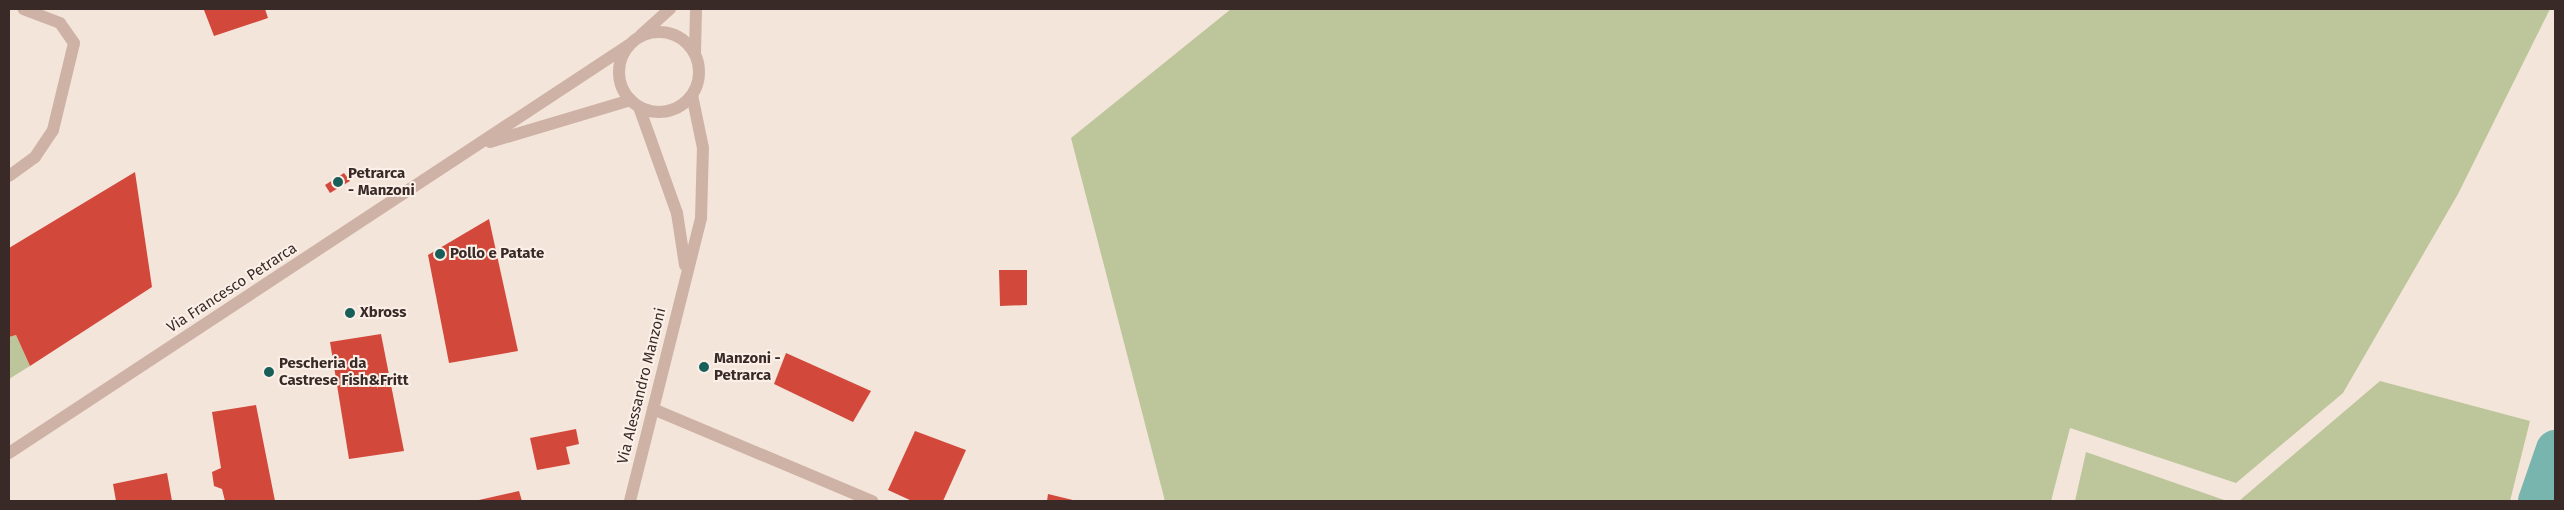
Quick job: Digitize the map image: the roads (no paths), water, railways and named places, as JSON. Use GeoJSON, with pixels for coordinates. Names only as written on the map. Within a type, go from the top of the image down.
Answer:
{"type":"FeatureCollection","features":[{"type":"Feature","properties":{"kind":"street"},"geometry":{"type":"LineString","coordinates":[[9,176],[35,157],[53,130],[74,43],[60,22],[24,9]]}},
{"type":"Feature","properties":{"kind":"street"},"geometry":{"type":"LineString","coordinates":[[670,9],[632,43],[619,71],[621,86],[635,104],[666,112],[692,95],[698,82],[696,9]]}},
{"type":"Feature","properties":{"kind":"street"},"geometry":{"type":"LineString","coordinates":[[632,43],[654,32],[668,33],[681,39],[696,55]]}},
{"type":"Feature","properties":{"kind":"street","name":"Via Francesco Petrarca"},"geometry":{"type":"LineString","coordinates":[[9,453],[632,43]]}},
{"type":"Feature","properties":{"kind":"street","name":"Via Alessandro Manzoni"},"geometry":{"type":"LineString","coordinates":[[630,501],[701,218],[704,169],[692,95]]}},
{"type":"Feature","properties":{"kind":"street","name":"Via Francesco Petrarca"},"geometry":{"type":"LineString","coordinates":[[472,149],[528,127],[635,104]]}},
{"type":"Feature","properties":{"kind":"street","name":"Via Alessandro Manzoni"},"geometry":{"type":"LineString","coordinates":[[635,104],[679,221],[686,278]]}},
{"type":"Feature","properties":{"kind":"street"},"geometry":{"type":"LineString","coordinates":[[653,409],[872,501]]}},
{"type":"Feature","properties":{"kind":"waterway"},"geometry":{"type":"LineString","coordinates":[[2537,501],[2555,449]]}},
{"type":"Feature","properties":{"kind":"place","name":"Petrarca - Manzoni"},"geometry":{"type":"Point","coordinates":[338,182]}},
{"type":"Feature","properties":{"kind":"place","name":"Pollo e Patate"},"geometry":{"type":"Point","coordinates":[440,254]}},
{"type":"Feature","properties":{"kind":"place","name":"Xbross"},"geometry":{"type":"Point","coordinates":[350,313]}},
{"type":"Feature","properties":{"kind":"place","name":"Manzoni - Petrarca"},"geometry":{"type":"Point","coordinates":[704,367]}},
{"type":"Feature","properties":{"kind":"place","name":"Pescheria da Castrese Fish&Fritt"},"geometry":{"type":"Point","coordinates":[269,372]}}]}
